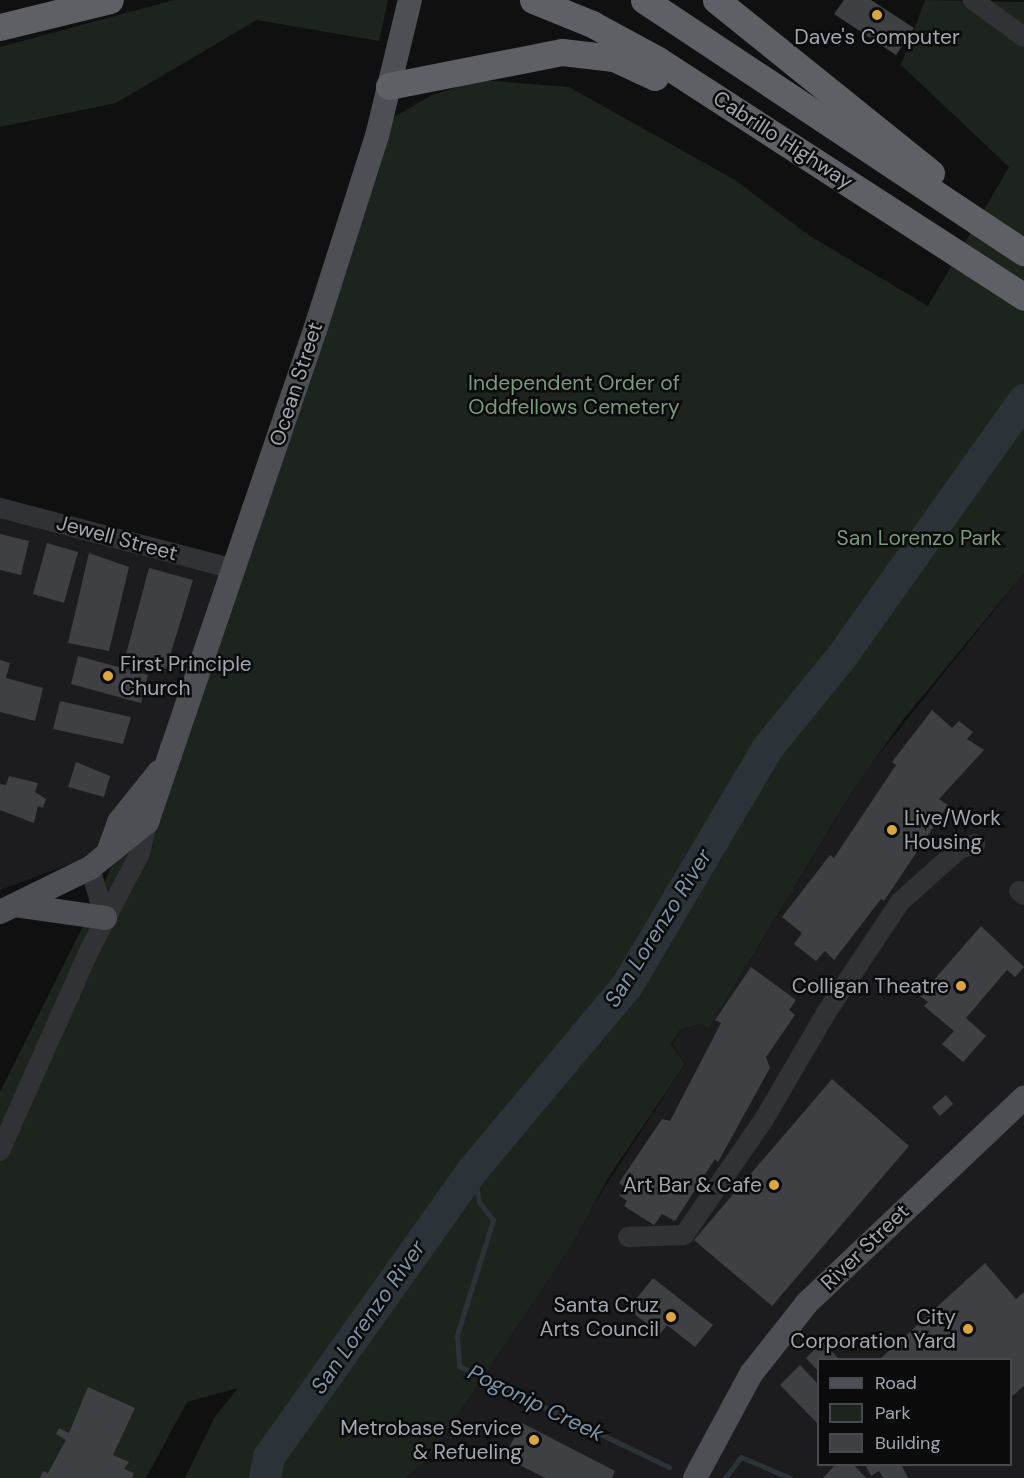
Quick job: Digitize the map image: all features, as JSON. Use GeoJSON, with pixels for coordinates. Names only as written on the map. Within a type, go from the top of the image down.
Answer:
{"type":"FeatureCollection","features":[{"type":"Feature","properties":{"kind":"highway"},"geometry":{"type":"LineString","coordinates":[[0,27],[110,0]]}},
{"type":"Feature","properties":{"kind":"highway","name":"Cabrillo Highway"},"geometry":{"type":"LineString","coordinates":[[533,0],[592,24],[658,60],[1024,297]]}},
{"type":"Feature","properties":{"kind":"highway","name":"Cabrillo Highway"},"geometry":{"type":"LineString","coordinates":[[644,0],[1022,251]]}},
{"type":"Feature","properties":{"kind":"highway"},"geometry":{"type":"LineString","coordinates":[[716,0],[1022,251]]}},
{"type":"Feature","properties":{"kind":"highway"},"geometry":{"type":"LineString","coordinates":[[389,86],[548,53],[601,55],[650,74],[849,184]]}},
{"type":"Feature","properties":{"kind":"main road","name":"Ocean Street"},"geometry":{"type":"LineString","coordinates":[[8,908],[90,868],[109,850],[147,822],[315,330],[389,86],[410,0]]}},
{"type":"Feature","properties":{"kind":"main road","name":"Ocean Street"},"geometry":{"type":"LineString","coordinates":[[109,850],[119,822],[167,763]]}},
{"type":"Feature","properties":{"kind":"main road"},"geometry":{"type":"LineString","coordinates":[[8,908],[105,918]]}},
{"type":"Feature","properties":{"kind":"main road","name":"River Street"},"geometry":{"type":"LineString","coordinates":[[694,1478],[751,1374],[807,1303],[1024,1098]]}},
{"type":"Feature","properties":{"kind":"street"},"geometry":{"type":"LineString","coordinates":[[973,0],[1024,37]]}},
{"type":"Feature","properties":{"kind":"street","name":"Jewell Street"},"geometry":{"type":"LineString","coordinates":[[0,508],[235,569]]}},
{"type":"Feature","properties":{"kind":"street","name":"Ocean Street"},"geometry":{"type":"LineString","coordinates":[[0,1151],[105,918],[140,853],[147,822]]}},
{"type":"Feature","properties":{"kind":"street"},"geometry":{"type":"LineString","coordinates":[[628,1237],[684,1235],[763,1121],[826,1013],[900,902],[959,849],[975,844]]}},
{"type":"Feature","properties":{"kind":"street"},"geometry":{"type":"LineString","coordinates":[[90,868],[105,918]]}},
{"type":"Feature","properties":{"kind":"shaded area"},"geometry":{"type":"Polygon","coordinates":[[[0,501],[238,564],[127,828],[76,862],[0,890],[0,501]]]}},
{"type":"Feature","properties":{"kind":"shaded area"},"geometry":{"type":"Polygon","coordinates":[[[1024,573],[1024,1478],[406,1478],[427,1460],[685,1064],[672,1044],[680,1030],[699,1024],[709,1028],[862,776],[1024,573]]]}},
{"type":"Feature","properties":{"kind":"green space"},"geometry":{"type":"Polygon","coordinates":[[[174,0],[388,0],[379,41],[257,20],[116,103],[0,127],[0,47],[174,0]]]}},
{"type":"Feature","properties":{"kind":"green space","name":"Independent Order of Oddfellows Cemetery"},"geometry":{"type":"Polygon","coordinates":[[[925,0],[1024,2],[1024,573],[902,721],[852,792],[709,1028],[699,1024],[680,1030],[671,1044],[685,1064],[610,1175],[572,1244],[427,1460],[406,1478],[185,1478],[214,1418],[238,1388],[187,1402],[146,1478],[0,1478],[0,1092],[102,888],[181,703],[382,124],[432,95],[481,80],[569,87],[735,180],[810,236],[928,306],[1009,167],[901,65],[925,0]]]}},
{"type":"Feature","properties":{"kind":"building"},"geometry":{"type":"Polygon","coordinates":[[[844,0],[871,0],[914,28],[896,55],[834,14],[844,0]]]}},
{"type":"Feature","properties":{"kind":"building"},"geometry":{"type":"Polygon","coordinates":[[[0,534],[29,541],[21,575],[0,570],[0,534]]]}},
{"type":"Feature","properties":{"kind":"building"},"geometry":{"type":"Polygon","coordinates":[[[47,543],[78,552],[64,603],[33,594],[47,543]]]}},
{"type":"Feature","properties":{"kind":"building"},"geometry":{"type":"Polygon","coordinates":[[[89,553],[129,567],[109,651],[68,643],[89,553]]]}},
{"type":"Feature","properties":{"kind":"building"},"geometry":{"type":"Polygon","coordinates":[[[149,568],[193,580],[166,669],[125,658],[149,568]]]}},
{"type":"Feature","properties":{"kind":"building"},"geometry":{"type":"Polygon","coordinates":[[[78,656],[148,675],[141,703],[71,684],[78,656]]]}},
{"type":"Feature","properties":{"kind":"building"},"geometry":{"type":"Polygon","coordinates":[[[0,660],[10,663],[6,678],[43,688],[35,721],[0,712],[0,660]]]}},
{"type":"Feature","properties":{"kind":"building"},"geometry":{"type":"Polygon","coordinates":[[[60,701],[131,717],[123,744],[53,729],[60,701]]]}},
{"type":"Feature","properties":{"kind":"building","name":"Live/Work Housing"},"geometry":{"type":"Polygon","coordinates":[[[932,710],[952,728],[959,721],[973,732],[967,739],[984,750],[939,799],[948,805],[884,901],[881,899],[834,960],[825,951],[816,961],[794,944],[802,933],[782,917],[830,855],[834,858],[896,765],[892,762],[932,710]]]}},
{"type":"Feature","properties":{"kind":"building"},"geometry":{"type":"Polygon","coordinates":[[[76,762],[110,776],[104,797],[68,787],[76,762]]]}},
{"type":"Feature","properties":{"kind":"building"},"geometry":{"type":"Polygon","coordinates":[[[9,776],[38,783],[35,792],[46,799],[43,808],[38,806],[34,823],[0,810],[0,784],[6,785],[9,776]]]}},
{"type":"Feature","properties":{"kind":"building","name":"Colligan Theatre"},"geometry":{"type":"Polygon","coordinates":[[[981,926],[1024,967],[1015,977],[1007,970],[966,1018],[986,1036],[963,1062],[942,1044],[954,1031],[924,1006],[928,1002],[920,996],[981,926]]]}},
{"type":"Feature","properties":{"kind":"building"},"geometry":{"type":"Polygon","coordinates":[[[751,967],[796,1000],[789,1010],[795,1015],[766,1057],[770,1068],[718,1162],[715,1159],[675,1221],[662,1214],[654,1225],[624,1206],[627,1201],[619,1195],[624,1187],[619,1183],[662,1119],[670,1121],[721,1023],[715,1020],[751,967]]]}},
{"type":"Feature","properties":{"kind":"building"},"geometry":{"type":"Polygon","coordinates":[[[832,1079],[909,1146],[772,1306],[694,1240],[832,1079]]]}},
{"type":"Feature","properties":{"kind":"building"},"geometry":{"type":"Polygon","coordinates":[[[946,1095],[953,1104],[940,1116],[932,1107],[946,1095]]]}},
{"type":"Feature","properties":{"kind":"building","name":"City Corporation Yard"},"geometry":{"type":"Polygon","coordinates":[[[985,1263],[1016,1299],[1024,1292],[1024,1386],[1012,1396],[1012,1358],[881,1358],[985,1263]]]}},
{"type":"Feature","properties":{"kind":"building","name":"Santa Cruz Arts Council"},"geometry":{"type":"Polygon","coordinates":[[[653,1278],[713,1325],[695,1347],[667,1325],[660,1334],[628,1309],[653,1278]]]}},
{"type":"Feature","properties":{"kind":"building"},"geometry":{"type":"Polygon","coordinates":[[[822,1342],[838,1358],[817,1358],[817,1370],[806,1358],[822,1342]]]}},
{"type":"Feature","properties":{"kind":"building"},"geometry":{"type":"Polygon","coordinates":[[[800,1365],[817,1383],[817,1423],[780,1385],[800,1365]]]}},
{"type":"Feature","properties":{"kind":"building"},"geometry":{"type":"Polygon","coordinates":[[[88,1387],[135,1408],[113,1455],[129,1462],[124,1469],[134,1473],[132,1478],[40,1478],[43,1471],[48,1473],[66,1440],[56,1434],[59,1428],[69,1433],[88,1387]]]}},
{"type":"Feature","properties":{"kind":"building","name":"Metrobase Service & Refueling"},"geometry":{"type":"Polygon","coordinates":[[[522,1423],[615,1471],[612,1478],[545,1478],[504,1457],[522,1423]]]}},
{"type":"Feature","properties":{"kind":"building"},"geometry":{"type":"Polygon","coordinates":[[[834,1466],[855,1466],[866,1478],[823,1478],[834,1466]]]}},
{"type":"Feature","properties":{"kind":"building"},"geometry":{"type":"Polygon","coordinates":[[[866,1466],[902,1466],[908,1478],[883,1478],[879,1471],[871,1476],[866,1466]]]}},
{"type":"Feature","properties":{"kind":"waterway","name":"San Lorenzo River"},"geometry":{"type":"LineString","coordinates":[[265,1478],[269,1457],[473,1170],[627,986],[767,749],[843,655],[1024,400]]}},
{"type":"Feature","properties":{"kind":"waterway","name":"Pogonip Creek"},"geometry":{"type":"LineString","coordinates":[[473,1170],[479,1202],[493,1220],[457,1335],[459,1366],[669,1467]]}},
{"type":"Feature","properties":{"kind":"waterway","name":"Pogonip Creek"},"geometry":{"type":"LineString","coordinates":[[725,1478],[741,1457],[790,1478]]}},
{"type":"Feature","properties":{"kind":"place","name":"Dave's Computer"},"geometry":{"type":"Point","coordinates":[877,15]}},
{"type":"Feature","properties":{"kind":"place","name":"First Principle Church"},"geometry":{"type":"Point","coordinates":[108,676]}},
{"type":"Feature","properties":{"kind":"place","name":"Live/Work Housing"},"geometry":{"type":"Point","coordinates":[892,830]}},
{"type":"Feature","properties":{"kind":"place","name":"Colligan Theatre"},"geometry":{"type":"Point","coordinates":[961,986]}},
{"type":"Feature","properties":{"kind":"place","name":"Art Bar & Cafe"},"geometry":{"type":"Point","coordinates":[774,1185]}},
{"type":"Feature","properties":{"kind":"place","name":"Santa Cruz Arts Council"},"geometry":{"type":"Point","coordinates":[671,1317]}},
{"type":"Feature","properties":{"kind":"place","name":"City Corporation Yard"},"geometry":{"type":"Point","coordinates":[968,1329]}},
{"type":"Feature","properties":{"kind":"place","name":"Metrobase Service & Refueling"},"geometry":{"type":"Point","coordinates":[534,1440]}},
{"type":"Feature","properties":{"kind":"park label","name":"San Lorenzo Park"},"geometry":{"type":"Point","coordinates":[919,538]}}]}
